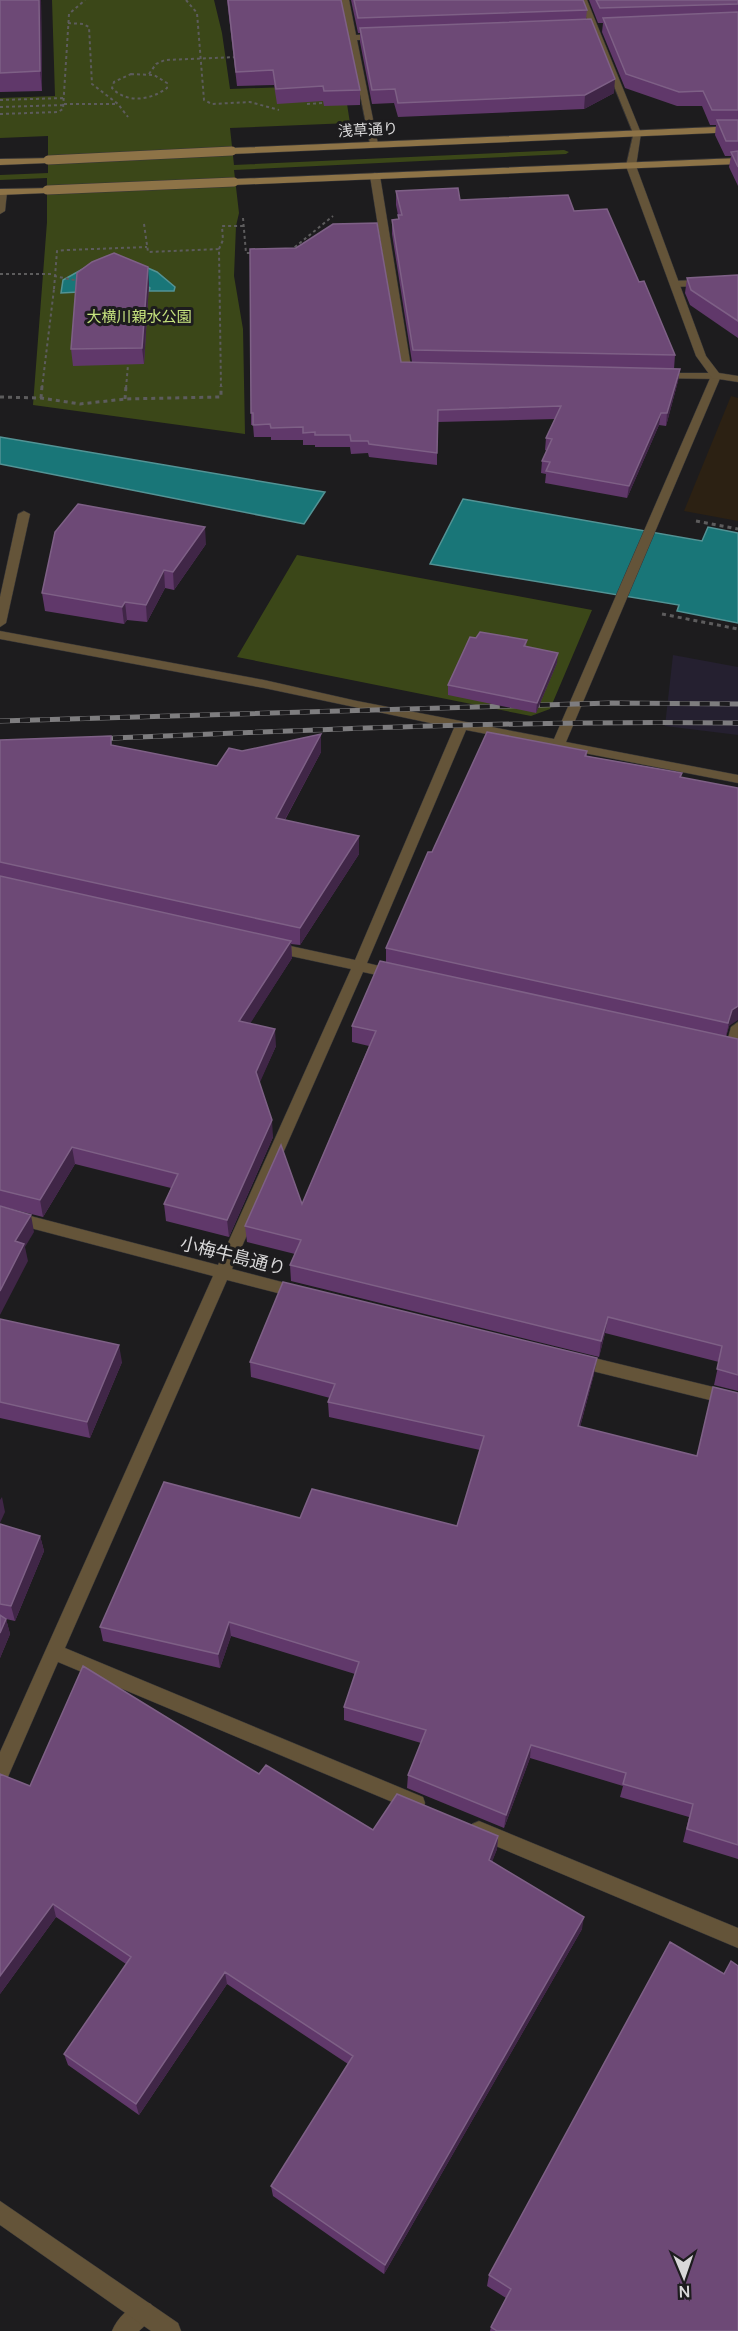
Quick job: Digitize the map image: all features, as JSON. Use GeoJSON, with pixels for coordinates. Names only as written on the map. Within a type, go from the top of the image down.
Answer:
{"type":"FeatureCollection","features":[{"type":"Feature","properties":{"kind":"main road","name":"浅草通り"},"geometry":{"type":"LineString","coordinates":[[0,162],[738,129]]}},
{"type":"Feature","properties":{"kind":"main road"},"geometry":{"type":"LineString","coordinates":[[1,192],[738,161]]}},
{"type":"Feature","properties":{"kind":"street"},"geometry":{"type":"LineString","coordinates":[[345,0],[374,144]]}},
{"type":"Feature","properties":{"kind":"street"},"geometry":{"type":"LineString","coordinates":[[583,0],[637,133],[631,166],[701,357],[716,376]]}},
{"type":"Feature","properties":{"kind":"street"},"geometry":{"type":"LineString","coordinates":[[354,38],[389,37]]}},
{"type":"Feature","properties":{"kind":"street"},"geometry":{"type":"LineString","coordinates":[[375,176],[406,370],[430,370]]}},
{"type":"Feature","properties":{"kind":"street"},"geometry":{"type":"LineString","coordinates":[[0,211],[1,192]]}},
{"type":"Feature","properties":{"kind":"street"},"geometry":{"type":"LineString","coordinates":[[675,284],[738,281]]}},
{"type":"Feature","properties":{"kind":"street"},"geometry":{"type":"LineString","coordinates":[[649,376],[716,376],[738,379]]}},
{"type":"Feature","properties":{"kind":"street"},"geometry":{"type":"LineString","coordinates":[[560,743],[716,376]]}},
{"type":"Feature","properties":{"kind":"street"},"geometry":{"type":"LineString","coordinates":[[0,623],[24,514]]}},
{"type":"Feature","properties":{"kind":"street"},"geometry":{"type":"LineString","coordinates":[[0,635],[264,684],[357,705],[738,779]]}},
{"type":"Feature","properties":{"kind":"street"},"geometry":{"type":"LineString","coordinates":[[0,1773],[359,966],[462,724]]}},
{"type":"Feature","properties":{"kind":"street"},"geometry":{"type":"LineString","coordinates":[[263,945],[404,976]]}},
{"type":"Feature","properties":{"kind":"street"},"geometry":{"type":"LineString","coordinates":[[730,1048],[738,1027]]}},
{"type":"Feature","properties":{"kind":"street","name":"小梅牛島通り"},"geometry":{"type":"LineString","coordinates":[[0,1214],[313,1296]]}},
{"type":"Feature","properties":{"kind":"street"},"geometry":{"type":"LineString","coordinates":[[566,1358],[738,1400]]}},
{"type":"Feature","properties":{"kind":"street"},"geometry":{"type":"LineString","coordinates":[[53,1652],[429,1809]]}},
{"type":"Feature","properties":{"kind":"street"},"geometry":{"type":"LineString","coordinates":[[462,1823],[738,1938]]}},
{"type":"Feature","properties":{"kind":"street"},"geometry":{"type":"LineString","coordinates":[[0,2212],[170,2331]]}},
{"type":"Feature","properties":{"kind":"street"},"geometry":{"type":"LineString","coordinates":[[123,2331],[142,2312]]}},
{"type":"Feature","properties":{"kind":"path"},"geometry":{"type":"LineString","coordinates":[[0,114],[62,110],[65,98],[68,22],[71,10],[85,0]]}},
{"type":"Feature","properties":{"kind":"path"},"geometry":{"type":"LineString","coordinates":[[186,0],[193,5],[197,13],[203,97],[206,102],[212,104],[250,102],[279,111]]}},
{"type":"Feature","properties":{"kind":"path"},"geometry":{"type":"LineString","coordinates":[[68,22],[89,27],[92,84],[118,104],[129,119]]}},
{"type":"Feature","properties":{"kind":"path"},"geometry":{"type":"LineString","coordinates":[[149,74],[156,64],[165,60],[246,57]]}},
{"type":"Feature","properties":{"kind":"path"},"geometry":{"type":"LineString","coordinates":[[109,98],[119,95],[140,98],[157,95],[165,91],[168,86],[165,81],[149,74],[130,74],[116,80],[112,88],[119,95]]}},
{"type":"Feature","properties":{"kind":"path"},"geometry":{"type":"LineString","coordinates":[[307,96],[309,114],[368,111]]}},
{"type":"Feature","properties":{"kind":"path"},"geometry":{"type":"LineString","coordinates":[[0,100],[65,98]]}},
{"type":"Feature","properties":{"kind":"path"},"geometry":{"type":"LineString","coordinates":[[307,104],[323,103]]}},
{"type":"Feature","properties":{"kind":"path"},"geometry":{"type":"LineString","coordinates":[[0,107],[118,104]]}},
{"type":"Feature","properties":{"kind":"path"},"geometry":{"type":"LineString","coordinates":[[289,251],[334,215]]}},
{"type":"Feature","properties":{"kind":"path"},"geometry":{"type":"LineString","coordinates":[[142,216],[147,233],[148,252],[219,249]]}},
{"type":"Feature","properties":{"kind":"path"},"geometry":{"type":"LineString","coordinates":[[242,216],[246,253],[257,252]]}},
{"type":"Feature","properties":{"kind":"path"},"geometry":{"type":"LineString","coordinates":[[0,397],[42,398],[80,404],[125,399],[221,397],[219,249],[223,240],[222,226],[243,226]]}},
{"type":"Feature","properties":{"kind":"path"},"geometry":{"type":"LineString","coordinates":[[42,398],[57,251],[147,247]]}},
{"type":"Feature","properties":{"kind":"path"},"geometry":{"type":"LineString","coordinates":[[0,274],[54,275],[87,283]]}},
{"type":"Feature","properties":{"kind":"path"},"geometry":{"type":"LineString","coordinates":[[125,399],[128,365]]}},
{"type":"Feature","properties":{"kind":"path"},"geometry":{"type":"LineString","coordinates":[[662,614],[738,629]]}},
{"type":"Feature","properties":{"kind":"shaded area"},"geometry":{"type":"Polygon","coordinates":[[[731,396],[738,398],[738,521],[684,511],[731,396]]]}},
{"type":"Feature","properties":{"kind":"shaded area"},"geometry":{"type":"Polygon","coordinates":[[[673,655],[738,667],[738,735],[665,726],[673,655]]]}},
{"type":"Feature","properties":{"kind":"green space","name":"大横川親水公園"},"geometry":{"type":"Polygon","coordinates":[[[52,0],[214,0],[222,33],[230,89],[344,85],[350,123],[230,128],[234,165],[564,150],[569,152],[566,154],[234,170],[239,213],[236,226],[234,276],[243,329],[245,434],[33,405],[47,222],[47,178],[0,180],[0,175],[48,173],[48,136],[0,138],[0,98],[55,96],[52,0]]]}},
{"type":"Feature","properties":{"kind":"green space"},"geometry":{"type":"Polygon","coordinates":[[[297,555],[592,610],[550,709],[531,716],[237,657],[297,555]]]}},
{"type":"Feature","properties":{"kind":"water"},"geometry":{"type":"Polygon","coordinates":[[[134,262],[157,272],[175,287],[174,291],[149,291],[150,288],[138,279],[79,292],[61,293],[63,280],[88,266],[134,262]]]}},
{"type":"Feature","properties":{"kind":"water"},"geometry":{"type":"Polygon","coordinates":[[[0,437],[325,492],[304,524],[0,464],[0,437]]]}},
{"type":"Feature","properties":{"kind":"water"},"geometry":{"type":"Polygon","coordinates":[[[463,499],[702,541],[708,527],[738,533],[738,623],[677,611],[679,605],[430,564],[463,499]]]}},
{"type":"Feature","properties":{"kind":"building"},"geometry":{"type":"Polygon","coordinates":[[[0,0],[39,0],[40,71],[0,73],[0,0]]]}},
{"type":"Feature","properties":{"kind":"building"},"geometry":{"type":"Polygon","coordinates":[[[228,0],[341,0],[360,90],[324,91],[323,86],[276,89],[273,70],[236,72],[228,0]]]}},
{"type":"Feature","properties":{"kind":"building"},"geometry":{"type":"Polygon","coordinates":[[[354,0],[583,0],[587,10],[358,18],[354,0]]]}},
{"type":"Feature","properties":{"kind":"building"},"geometry":{"type":"Polygon","coordinates":[[[596,0],[738,0],[738,4],[600,8],[596,0]]]}},
{"type":"Feature","properties":{"kind":"building"},"geometry":{"type":"Polygon","coordinates":[[[738,12],[738,110],[712,110],[703,91],[679,92],[626,74],[603,18],[738,12]]]}},
{"type":"Feature","properties":{"kind":"building"},"geometry":{"type":"Polygon","coordinates":[[[591,19],[615,79],[585,95],[398,103],[395,89],[372,90],[360,28],[591,19]]]}},
{"type":"Feature","properties":{"kind":"building"},"geometry":{"type":"Polygon","coordinates":[[[717,120],[738,120],[738,141],[726,141],[717,120]]]}},
{"type":"Feature","properties":{"kind":"building"},"geometry":{"type":"Polygon","coordinates":[[[738,151],[738,167],[731,152],[738,151]]]}},
{"type":"Feature","properties":{"kind":"building"},"geometry":{"type":"Polygon","coordinates":[[[458,188],[460,200],[568,195],[574,211],[607,209],[639,282],[644,281],[675,355],[413,350],[392,220],[399,219],[398,215],[402,215],[396,191],[458,188]]]}},
{"type":"Feature","properties":{"kind":"building"},"geometry":{"type":"Polygon","coordinates":[[[377,223],[401,362],[680,369],[667,413],[661,413],[629,486],[546,471],[550,462],[542,461],[552,439],[546,438],[561,406],[438,410],[437,453],[369,444],[368,441],[351,441],[350,435],[303,433],[303,427],[271,428],[270,424],[253,425],[250,249],[296,248],[333,224],[377,223]]]}},
{"type":"Feature","properties":{"kind":"building"},"geometry":{"type":"Polygon","coordinates":[[[114,253],[148,267],[142,348],[71,349],[77,273],[92,262],[114,253]]]}},
{"type":"Feature","properties":{"kind":"building"},"geometry":{"type":"Polygon","coordinates":[[[738,275],[738,321],[691,290],[687,278],[738,275]]]}},
{"type":"Feature","properties":{"kind":"building"},"geometry":{"type":"Polygon","coordinates":[[[78,504],[205,527],[173,572],[164,570],[146,605],[125,602],[122,607],[42,593],[55,532],[78,504]]]}},
{"type":"Feature","properties":{"kind":"building"},"geometry":{"type":"Polygon","coordinates":[[[480,632],[527,640],[524,646],[558,653],[537,703],[448,685],[470,637],[476,638],[480,632]]]}},
{"type":"Feature","properties":{"kind":"building"},"geometry":{"type":"Polygon","coordinates":[[[487,732],[587,751],[585,756],[682,773],[680,777],[738,788],[738,1006],[732,1010],[728,1023],[386,948],[428,852],[432,852],[487,732]]]}},
{"type":"Feature","properties":{"kind":"building"},"geometry":{"type":"Polygon","coordinates":[[[321,734],[276,818],[359,836],[300,928],[0,862],[0,740],[111,736],[111,745],[217,766],[229,748],[242,751],[321,734]]]}},
{"type":"Feature","properties":{"kind":"building"},"geometry":{"type":"Polygon","coordinates":[[[0,876],[291,941],[239,1021],[275,1029],[256,1072],[272,1120],[227,1220],[164,1204],[178,1174],[72,1147],[40,1200],[0,1190],[0,876]]]}},
{"type":"Feature","properties":{"kind":"building"},"geometry":{"type":"Polygon","coordinates":[[[380,961],[738,1039],[738,1375],[717,1369],[722,1346],[608,1317],[601,1341],[290,1265],[301,1240],[245,1226],[281,1145],[302,1204],[376,1031],[352,1026],[380,961]]]}},
{"type":"Feature","properties":{"kind":"building"},"geometry":{"type":"Polygon","coordinates":[[[0,1206],[31,1215],[15,1241],[24,1244],[0,1291],[0,1206]]]}},
{"type":"Feature","properties":{"kind":"building"},"geometry":{"type":"Polygon","coordinates":[[[283,1282],[597,1358],[578,1426],[697,1456],[713,1387],[738,1393],[738,1845],[687,1829],[693,1804],[623,1784],[626,1773],[531,1745],[506,1815],[408,1775],[426,1730],[344,1707],[359,1662],[229,1622],[218,1654],[100,1627],[164,1482],[300,1518],[312,1489],[457,1526],[484,1436],[328,1402],[335,1384],[250,1362],[283,1282]]]}},
{"type":"Feature","properties":{"kind":"building"},"geometry":{"type":"Polygon","coordinates":[[[0,1319],[119,1345],[87,1422],[0,1402],[0,1319]]]}},
{"type":"Feature","properties":{"kind":"building"},"geometry":{"type":"Polygon","coordinates":[[[0,1524],[40,1536],[11,1606],[0,1604],[0,1524]]]}},
{"type":"Feature","properties":{"kind":"building"},"geometry":{"type":"Polygon","coordinates":[[[0,1615],[6,1619],[0,1633],[0,1615]]]}},
{"type":"Feature","properties":{"kind":"building"},"geometry":{"type":"Polygon","coordinates":[[[83,1666],[259,1774],[266,1765],[373,1830],[397,1794],[498,1836],[489,1860],[584,1917],[385,2265],[271,2186],[353,2056],[225,1972],[136,2104],[64,2054],[131,1957],[53,1904],[0,1976],[0,1774],[30,1786],[83,1666]]]}},
{"type":"Feature","properties":{"kind":"building"},"geometry":{"type":"Polygon","coordinates":[[[670,1942],[724,1974],[731,1961],[738,1966],[738,2331],[497,2331],[491,2327],[511,2289],[489,2275],[670,1942]]]}},
{"type":"Feature","properties":{"kind":"railway"},"geometry":{"type":"LineString","coordinates":[[0,721],[611,703],[738,704]]}},
{"type":"Feature","properties":{"kind":"railway"},"geometry":{"type":"LineString","coordinates":[[93,739],[496,724],[738,723]]}}]}
